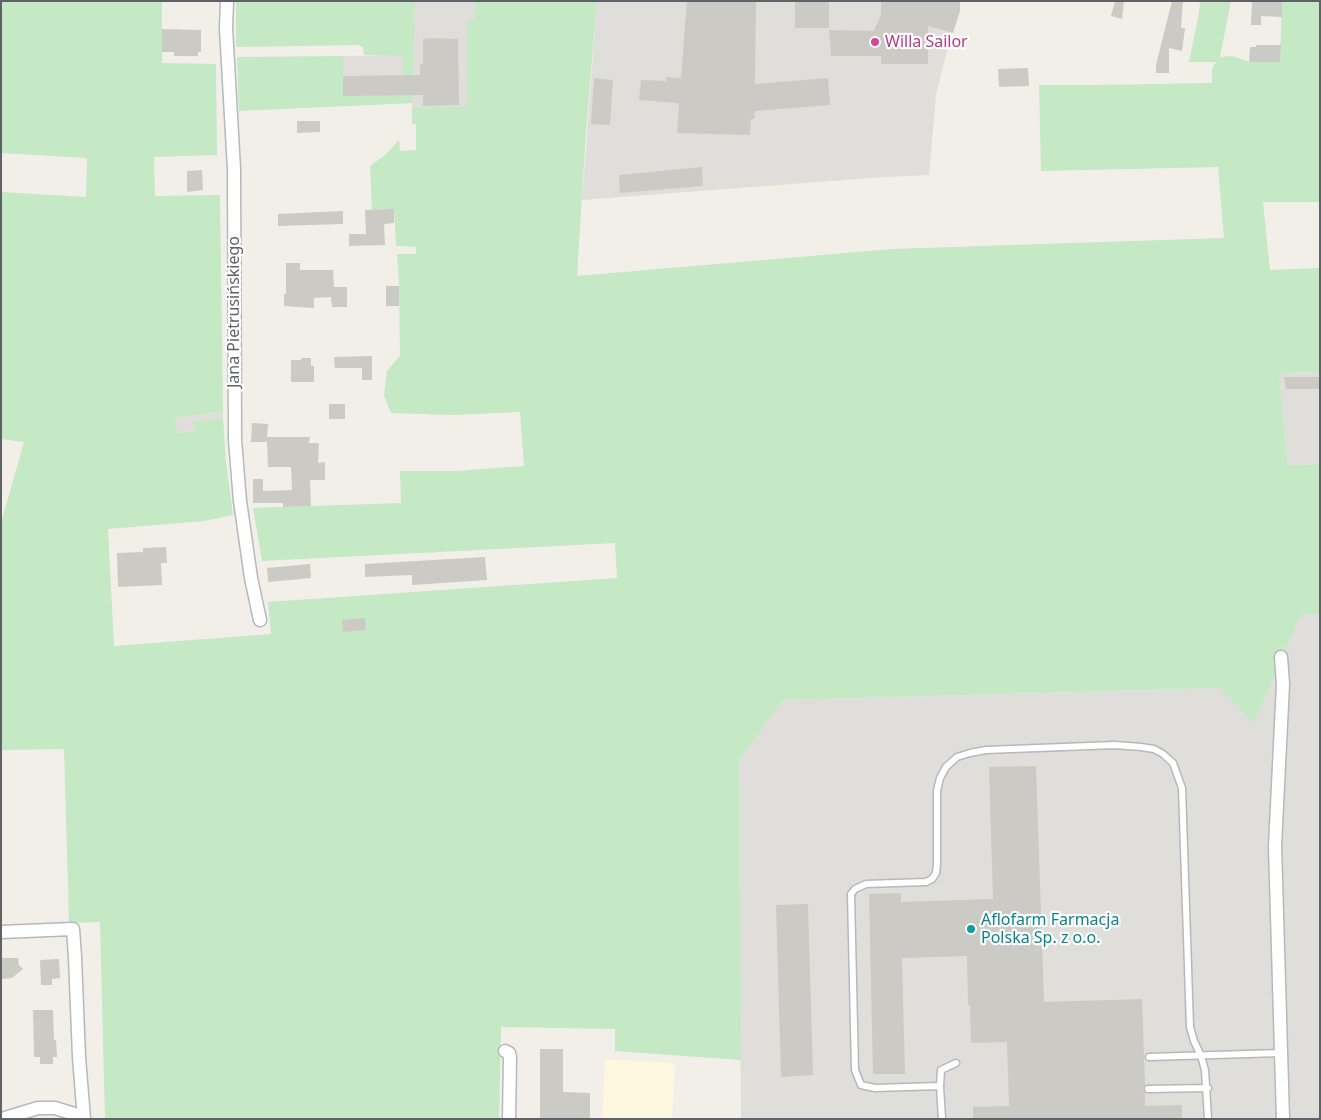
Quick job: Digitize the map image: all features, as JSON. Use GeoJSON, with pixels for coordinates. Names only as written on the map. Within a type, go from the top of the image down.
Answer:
{"type":"FeatureCollection","features":[{"type":"Feature","properties":{"kind":"street","name":"Jana Pietrusińskiego"},"geometry":{"type":"LineString","coordinates":[[227,1],[226,28],[234,169],[235,440],[240,501],[260,620]]}},
{"type":"Feature","properties":{"kind":"street"},"geometry":{"type":"LineString","coordinates":[[1281,657],[1283,684],[1274,846],[1283,1119]]}},
{"type":"Feature","properties":{"kind":"street"},"geometry":{"type":"LineString","coordinates":[[1,932],[72,929],[76,957],[79,1057],[84,1118],[55,1108],[38,1108],[5,1118]]}},
{"type":"Feature","properties":{"kind":"street"},"geometry":{"type":"LineString","coordinates":[[505,1051],[509,1053],[510,1058],[509,1119]]}},
{"type":"Feature","properties":{"kind":"lane"},"geometry":{"type":"LineString","coordinates":[[940,1086],[875,1088],[860,1086],[855,1070],[851,894],[866,884],[926,882],[936,874],[937,791],[940,778],[946,767],[957,757],[986,750],[1115,746],[1141,747],[1154,749],[1163,754],[1173,763],[1180,782],[1183,802],[1190,1027],[1205,1070],[1208,1088],[1208,1119]]}},
{"type":"Feature","properties":{"kind":"lane"},"geometry":{"type":"LineString","coordinates":[[1149,1058],[1280,1053]]}},
{"type":"Feature","properties":{"kind":"lane"},"geometry":{"type":"LineString","coordinates":[[942,1119],[941,1070],[956,1063]]}},
{"type":"Feature","properties":{"kind":"lane"},"geometry":{"type":"LineString","coordinates":[[1148,1089],[1208,1088]]}},
{"type":"Feature","properties":{"kind":"shaded area"},"geometry":{"type":"Polygon","coordinates":[[[415,1],[500,1],[499,120],[412,124],[412,103],[343,106],[343,56],[413,55],[415,1]]]}},
{"type":"Feature","properties":{"kind":"shaded area"},"geometry":{"type":"Polygon","coordinates":[[[597,1],[959,1],[936,95],[929,175],[582,200],[597,1]]]}},
{"type":"Feature","properties":{"kind":"shaded area"},"geometry":{"type":"Polygon","coordinates":[[[1320,372],[1320,464],[1288,465],[1279,373],[1320,372]]]}},
{"type":"Feature","properties":{"kind":"shaded area"},"geometry":{"type":"Polygon","coordinates":[[[223,412],[223,418],[193,422],[194,431],[176,433],[175,418],[223,412]]]}},
{"type":"Feature","properties":{"kind":"shaded area"},"geometry":{"type":"Polygon","coordinates":[[[1301,614],[1320,614],[1320,1119],[741,1119],[739,764],[741,758],[783,700],[1220,688],[1254,724],[1301,614]]]}},
{"type":"Feature","properties":{"kind":"shaded area"},"geometry":{"type":"Polygon","coordinates":[[[605,1059],[675,1063],[672,1119],[602,1119],[605,1059]]]}},
{"type":"Feature","properties":{"kind":"green space"},"geometry":{"type":"Polygon","coordinates":[[[1,1],[162,1],[162,63],[216,64],[217,155],[154,157],[155,196],[220,195],[223,412],[175,418],[177,433],[194,431],[193,422],[223,418],[226,462],[233,515],[204,521],[108,529],[114,646],[271,634],[268,602],[617,578],[615,543],[262,561],[253,508],[401,503],[400,471],[456,471],[524,466],[520,412],[453,415],[391,413],[384,396],[387,371],[400,356],[397,254],[416,254],[416,247],[396,246],[394,209],[372,210],[370,166],[385,155],[399,140],[400,151],[416,150],[416,124],[412,124],[412,108],[467,107],[467,21],[475,20],[475,1],[597,1],[586,131],[577,276],[892,249],[1224,238],[1218,167],[1041,171],[1039,85],[1212,83],[1212,69],[1216,62],[1189,62],[1200,1],[1231,1],[1220,57],[1232,56],[1249,62],[1280,62],[1282,1],[1320,1],[1320,202],[1263,202],[1270,270],[1320,268],[1320,372],[1279,373],[1288,465],[1320,464],[1320,614],[1301,614],[1254,724],[1220,688],[783,700],[741,758],[739,764],[741,1060],[615,1051],[615,1029],[501,1027],[499,1119],[105,1119],[100,922],[69,923],[64,749],[1,750],[1,523],[24,442],[1,439],[1,192],[86,197],[87,158],[1,153],[1,1]]]}},
{"type":"Feature","properties":{"kind":"green space"},"geometry":{"type":"Polygon","coordinates":[[[236,1],[415,1],[412,103],[239,111],[237,57],[343,56],[343,96],[403,95],[403,56],[364,55],[363,48],[359,45],[236,47],[236,1]]]}},
{"type":"Feature","properties":{"kind":"building"},"geometry":{"type":"Polygon","coordinates":[[[687,1],[756,1],[755,84],[828,78],[830,105],[755,111],[754,119],[751,119],[750,135],[677,133],[679,103],[639,100],[641,80],[666,81],[666,77],[681,78],[687,1]]]}},
{"type":"Feature","properties":{"kind":"building"},"geometry":{"type":"Polygon","coordinates":[[[795,1],[829,1],[829,28],[795,28],[795,1]]]}},
{"type":"Feature","properties":{"kind":"building"},"geometry":{"type":"Polygon","coordinates":[[[881,1],[960,1],[960,11],[953,33],[928,26],[928,64],[881,64],[881,56],[831,56],[829,30],[874,31],[881,14],[881,1]]]}},
{"type":"Feature","properties":{"kind":"building"},"geometry":{"type":"Polygon","coordinates":[[[1115,1],[1124,1],[1122,19],[1111,16],[1115,1]]]}},
{"type":"Feature","properties":{"kind":"building"},"geometry":{"type":"Polygon","coordinates":[[[1172,1],[1183,1],[1181,28],[1185,28],[1182,51],[1169,48],[1169,73],[1156,73],[1156,65],[1172,1]]]}},
{"type":"Feature","properties":{"kind":"building"},"geometry":{"type":"Polygon","coordinates":[[[1252,1],[1282,1],[1282,17],[1261,16],[1261,25],[1251,25],[1252,1]]]}},
{"type":"Feature","properties":{"kind":"building"},"geometry":{"type":"Polygon","coordinates":[[[162,29],[201,30],[201,52],[198,52],[198,56],[174,56],[174,52],[162,52],[162,29]]]}},
{"type":"Feature","properties":{"kind":"building"},"geometry":{"type":"Polygon","coordinates":[[[423,39],[458,39],[459,105],[423,106],[423,95],[343,96],[343,76],[420,75],[420,64],[423,64],[423,39]]]}},
{"type":"Feature","properties":{"kind":"building"},"geometry":{"type":"Polygon","coordinates":[[[1256,45],[1281,45],[1280,62],[1249,62],[1250,47],[1256,47],[1256,45]]]}},
{"type":"Feature","properties":{"kind":"building"},"geometry":{"type":"Polygon","coordinates":[[[1028,68],[1029,86],[999,87],[998,69],[1028,68]]]}},
{"type":"Feature","properties":{"kind":"building"},"geometry":{"type":"Polygon","coordinates":[[[594,78],[613,80],[610,125],[591,124],[594,78]]]}},
{"type":"Feature","properties":{"kind":"building"},"geometry":{"type":"Polygon","coordinates":[[[297,121],[320,121],[320,132],[297,133],[297,121]]]}},
{"type":"Feature","properties":{"kind":"building"},"geometry":{"type":"Polygon","coordinates":[[[702,167],[703,186],[620,193],[619,175],[702,167]]]}},
{"type":"Feature","properties":{"kind":"building"},"geometry":{"type":"Polygon","coordinates":[[[202,170],[203,190],[187,192],[187,171],[202,170]]]}},
{"type":"Feature","properties":{"kind":"building"},"geometry":{"type":"Polygon","coordinates":[[[394,209],[394,223],[384,224],[385,245],[349,246],[349,234],[366,234],[365,210],[394,209]]]}},
{"type":"Feature","properties":{"kind":"building"},"geometry":{"type":"Polygon","coordinates":[[[343,211],[343,224],[278,226],[278,214],[343,211]]]}},
{"type":"Feature","properties":{"kind":"building"},"geometry":{"type":"Polygon","coordinates":[[[286,263],[300,263],[300,270],[333,270],[334,287],[347,287],[347,307],[332,307],[331,297],[314,298],[314,308],[284,306],[286,263]]]}},
{"type":"Feature","properties":{"kind":"building"},"geometry":{"type":"Polygon","coordinates":[[[386,286],[399,286],[399,306],[386,306],[386,286]]]}},
{"type":"Feature","properties":{"kind":"building"},"geometry":{"type":"Polygon","coordinates":[[[372,356],[372,380],[362,380],[362,368],[335,368],[334,357],[372,356]]]}},
{"type":"Feature","properties":{"kind":"building"},"geometry":{"type":"Polygon","coordinates":[[[301,358],[311,358],[311,366],[314,366],[314,382],[291,382],[291,360],[301,360],[301,358]]]}},
{"type":"Feature","properties":{"kind":"building"},"geometry":{"type":"Polygon","coordinates":[[[1284,377],[1320,377],[1320,389],[1286,389],[1284,377]]]}},
{"type":"Feature","properties":{"kind":"building"},"geometry":{"type":"Polygon","coordinates":[[[329,404],[345,404],[345,419],[329,419],[329,404]]]}},
{"type":"Feature","properties":{"kind":"building"},"geometry":{"type":"Polygon","coordinates":[[[252,423],[268,424],[267,437],[310,437],[309,443],[319,443],[318,463],[325,462],[325,480],[310,480],[311,506],[283,507],[283,503],[253,503],[253,479],[263,479],[263,491],[292,490],[291,467],[268,467],[267,442],[251,442],[252,423]]]}},
{"type":"Feature","properties":{"kind":"building"},"geometry":{"type":"Polygon","coordinates":[[[166,547],[167,563],[161,563],[162,585],[118,587],[117,553],[143,552],[143,548],[166,547]]]}},
{"type":"Feature","properties":{"kind":"building"},"geometry":{"type":"Polygon","coordinates":[[[485,557],[487,580],[412,585],[412,575],[365,577],[365,564],[485,557]]]}},
{"type":"Feature","properties":{"kind":"building"},"geometry":{"type":"Polygon","coordinates":[[[310,564],[311,578],[268,582],[267,568],[310,564]]]}},
{"type":"Feature","properties":{"kind":"building"},"geometry":{"type":"Polygon","coordinates":[[[365,618],[366,630],[343,632],[342,620],[365,618]]]}},
{"type":"Feature","properties":{"kind":"building","name":"Aflofarm Farmacja Polska Sp. z o.o."},"geometry":{"type":"Polygon","coordinates":[[[1036,766],[1044,1002],[1142,999],[1145,1085],[1143,1090],[1145,1093],[1145,1106],[1182,1105],[1182,1119],[973,1119],[973,1107],[1009,1106],[1007,1042],[971,1043],[967,956],[902,958],[905,1074],[873,1074],[869,894],[901,893],[901,902],[993,899],[989,767],[1036,766]]]}},
{"type":"Feature","properties":{"kind":"building"},"geometry":{"type":"Polygon","coordinates":[[[808,904],[813,1075],[781,1077],[776,905],[808,904]]]}},
{"type":"Feature","properties":{"kind":"building"},"geometry":{"type":"Polygon","coordinates":[[[2,958],[18,958],[19,965],[23,969],[12,978],[2,979],[2,958]]]}},
{"type":"Feature","properties":{"kind":"building"},"geometry":{"type":"Polygon","coordinates":[[[59,959],[60,978],[52,979],[52,985],[41,985],[40,960],[59,959]]]}},
{"type":"Feature","properties":{"kind":"building"},"geometry":{"type":"Polygon","coordinates":[[[33,1010],[53,1010],[54,1040],[56,1040],[57,1057],[53,1057],[53,1064],[40,1064],[40,1057],[34,1057],[33,1010]]]}},
{"type":"Feature","properties":{"kind":"building"},"geometry":{"type":"Polygon","coordinates":[[[540,1049],[563,1049],[563,1092],[590,1093],[590,1119],[540,1118],[540,1049]]]}},
{"type":"Feature","properties":{"kind":"place","name":"Willa Sailor"},"geometry":{"type":"Point","coordinates":[875,42]}},
{"type":"Feature","properties":{"kind":"place","name":"Aflofarm Farmacja Polska Sp. z o.o."},"geometry":{"type":"Point","coordinates":[971,929]}}]}
